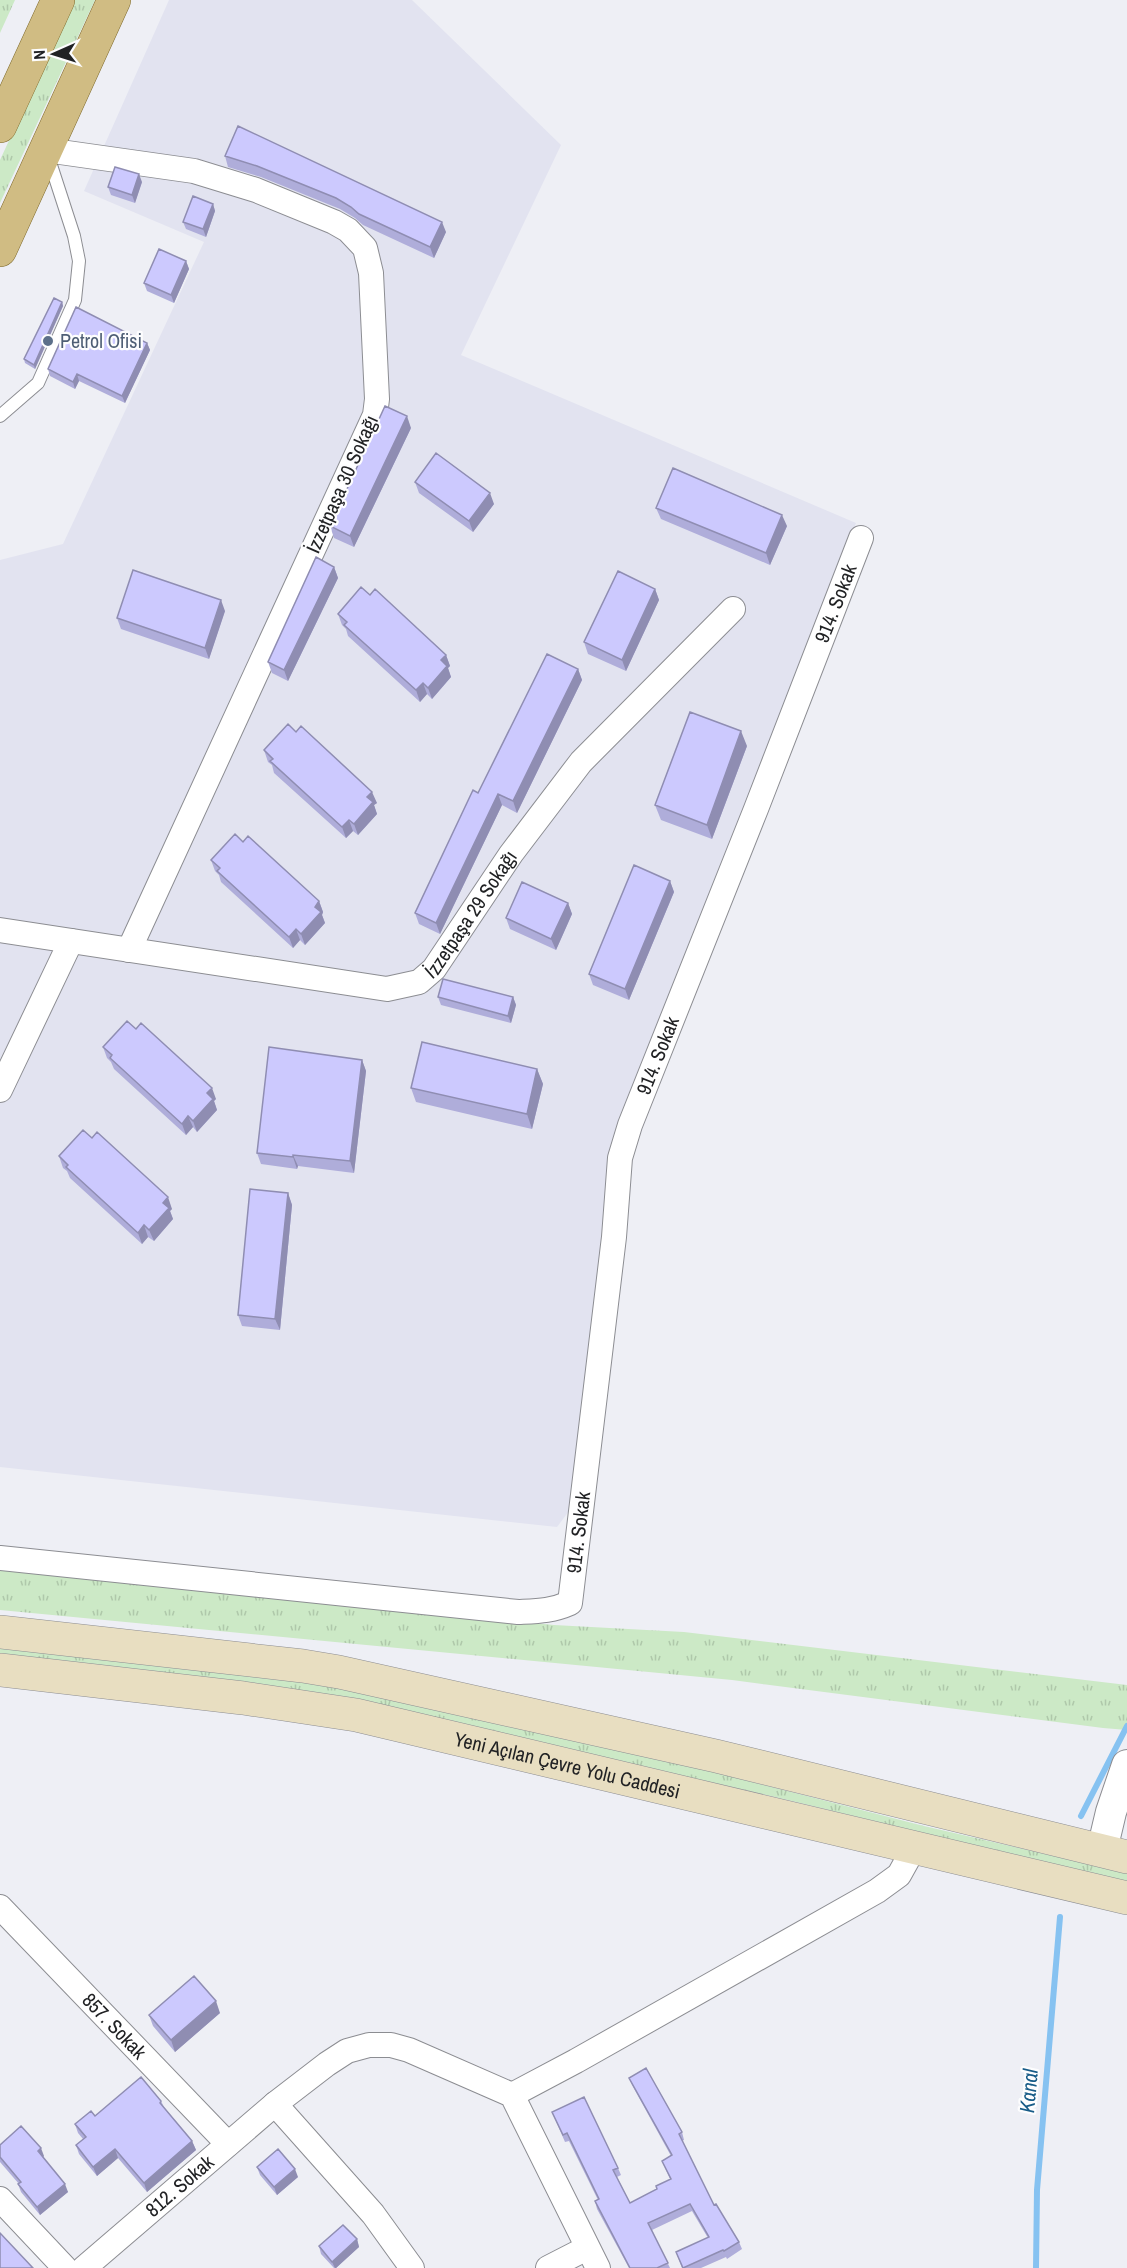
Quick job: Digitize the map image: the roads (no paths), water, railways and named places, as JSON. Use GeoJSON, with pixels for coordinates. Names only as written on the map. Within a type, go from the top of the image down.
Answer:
{"type":"FeatureCollection","features":[{"type":"Feature","properties":{"kind":"main road"},"geometry":{"type":"LineString","coordinates":[[0,126],[58,0]]}},
{"type":"Feature","properties":{"kind":"main road"},"geometry":{"type":"LineString","coordinates":[[0,250],[114,0]]}},
{"type":"Feature","properties":{"kind":"main road","name":"Yeni Açılan Çevre Yolu Caddesi"},"geometry":{"type":"LineString","coordinates":[[0,1632],[280,1663],[339,1672],[716,1756],[1115,1853]]}},
{"type":"Feature","properties":{"kind":"main road","name":"Yeni Açılan Çevre Yolu Caddesi"},"geometry":{"type":"LineString","coordinates":[[0,1670],[243,1698],[356,1715],[1127,1898]]}},
{"type":"Feature","properties":{"kind":"street","name":"İzzetpaşa 30 Sokağı"},"geometry":{"type":"LineString","coordinates":[[46,150],[194,171],[256,190],[348,230],[365,248],[371,273],[377,399],[375,415],[129,950]]}},
{"type":"Feature","properties":{"kind":"street","name":"914. Sokak"},"geometry":{"type":"LineString","coordinates":[[0,1558],[518,1612],[542,1611],[570,1603],[614,1237],[620,1158],[630,1125],[861,538]]}},
{"type":"Feature","properties":{"kind":"street","name":"İzzetpaşa 29 Sokağı"},"geometry":{"type":"LineString","coordinates":[[0,930],[387,989],[419,982],[434,969],[512,854],[581,762],[733,609]]}},
{"type":"Feature","properties":{"kind":"street"},"geometry":{"type":"LineString","coordinates":[[0,1090],[71,941]]}},
{"type":"Feature","properties":{"kind":"street"},"geometry":{"type":"LineString","coordinates":[[1115,1853],[1111,1812],[1127,1766]]}},
{"type":"Feature","properties":{"kind":"street"},"geometry":{"type":"LineString","coordinates":[[549,2268],[593,2258],[512,2094],[586,2055],[877,1891],[898,1875],[914,1848]]}},
{"type":"Feature","properties":{"kind":"street","name":"857. Sokak"},"geometry":{"type":"LineString","coordinates":[[0,1907],[228,2144]]}},
{"type":"Feature","properties":{"kind":"street","name":"812. Sokak"},"geometry":{"type":"LineString","coordinates":[[84,2268],[275,2104],[347,2051],[369,2045],[391,2045],[409,2050],[512,2094]]}},
{"type":"Feature","properties":{"kind":"street"},"geometry":{"type":"LineString","coordinates":[[275,2104],[374,2214],[412,2268]]}},
{"type":"Feature","properties":{"kind":"street"},"geometry":{"type":"LineString","coordinates":[[0,2199],[65,2268]]}},
{"type":"Feature","properties":{"kind":"lane"},"geometry":{"type":"LineString","coordinates":[[0,416],[38,383],[75,300],[79,261],[74,236],[46,150]]}},
{"type":"Feature","properties":{"kind":"waterway","name":"Kanal"},"geometry":{"type":"LineString","coordinates":[[1081,1816],[1127,1726]]}},
{"type":"Feature","properties":{"kind":"waterway","name":"Kanal"},"geometry":{"type":"LineString","coordinates":[[1036,2268],[1037,2190],[1060,1917]]}},
{"type":"Feature","properties":{"kind":"place","name":"Petrol Ofisi"},"geometry":{"type":"Point","coordinates":[48,341]}}]}
